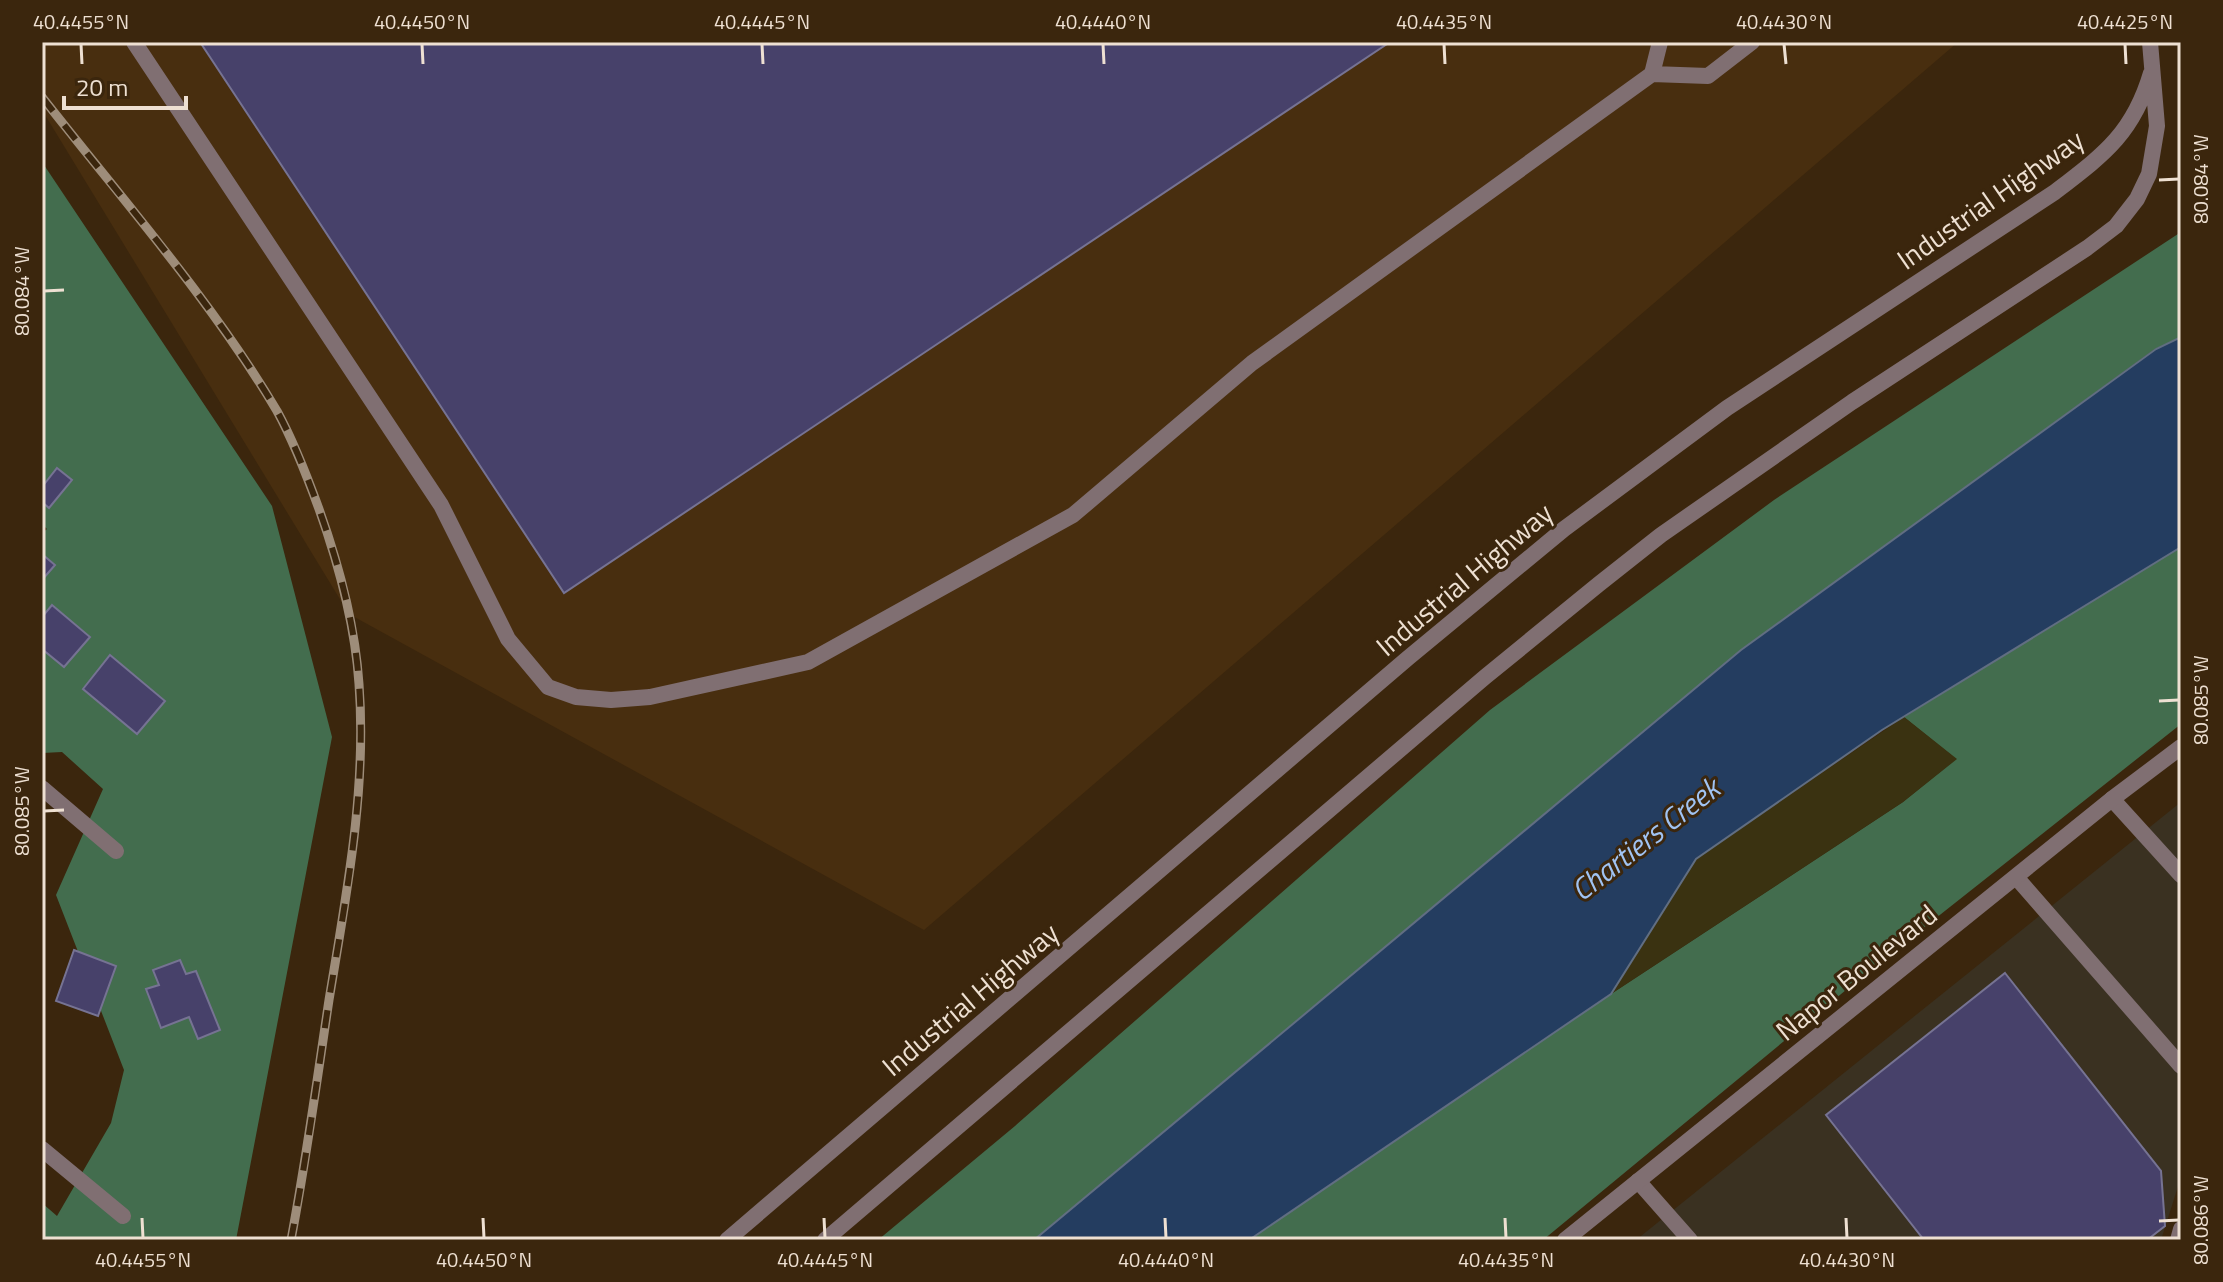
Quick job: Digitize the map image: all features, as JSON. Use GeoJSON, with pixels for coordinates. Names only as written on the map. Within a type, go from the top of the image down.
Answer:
{"type":"FeatureCollection","features":[{"type":"Feature","properties":{"kind":"street"},"geometry":{"type":"LineString","coordinates":[[134,42],[441,505],[508,639],[548,687],[576,697],[611,700],[650,697],[808,662],[1073,515],[1252,363],[1652,74],[1708,76],[1752,42]]}},
{"type":"Feature","properties":{"kind":"street"},"geometry":{"type":"LineString","coordinates":[[1652,74],[1660,42]]}},
{"type":"Feature","properties":{"kind":"street"},"geometry":{"type":"LineString","coordinates":[[825,1240],[1473,687],[1624,564],[1852,402],[2116,226],[2137,199],[2149,174],[2157,126],[2150,42]]}},
{"type":"Feature","properties":{"kind":"street","name":"Industrial Highway"},"geometry":{"type":"LineString","coordinates":[[727,1240],[1408,658],[1564,529],[1727,408],[2055,192],[2100,157],[2128,127],[2143,100],[2151,73]]}},
{"type":"Feature","properties":{"kind":"street","name":"Napor Boulevard"},"geometry":{"type":"LineString","coordinates":[[1565,1240],[2112,799],[2181,747]]}},
{"type":"Feature","properties":{"kind":"street"},"geometry":{"type":"LineString","coordinates":[[42,788],[116,851]]}},
{"type":"Feature","properties":{"kind":"street"},"geometry":{"type":"LineString","coordinates":[[2112,799],[2181,875]]}},
{"type":"Feature","properties":{"kind":"street"},"geometry":{"type":"LineString","coordinates":[[2016,877],[2181,1066]]}},
{"type":"Feature","properties":{"kind":"street"},"geometry":{"type":"LineString","coordinates":[[42,1149],[123,1216]]}},
{"type":"Feature","properties":{"kind":"street"},"geometry":{"type":"LineString","coordinates":[[1638,1181],[1690,1240]]}},
{"type":"Feature","properties":{"kind":"street"},"geometry":{"type":"LineString","coordinates":[[2178,1240],[2181,1229]]}},
{"type":"Feature","properties":{"kind":"shaded area"},"geometry":{"type":"Polygon","coordinates":[[[42,42],[1958,42],[924,930],[349,614],[42,110],[42,42]]]}},
{"type":"Feature","properties":{"kind":"shaded area"},"geometry":{"type":"Polygon","coordinates":[[[2181,802],[2181,1177],[2161,1240],[1636,1240],[2181,802]]]}},
{"type":"Feature","properties":{"kind":"green space"},"geometry":{"type":"Polygon","coordinates":[[[42,162],[272,506],[332,737],[236,1240],[42,1240],[42,1203],[57,1216],[111,1123],[124,1070],[56,895],[103,789],[62,752],[42,753],[42,533],[47,529],[42,524],[42,162]]]}},
{"type":"Feature","properties":{"kind":"green space"},"geometry":{"type":"Polygon","coordinates":[[[2181,232],[2181,337],[2155,349],[1741,650],[1034,1240],[878,1240],[1015,1126],[1490,710],[1774,500],[2181,232]]]}},
{"type":"Feature","properties":{"kind":"green space"},"geometry":{"type":"Polygon","coordinates":[[[2181,547],[2181,724],[1869,971],[1543,1240],[1249,1240],[1611,994],[1903,802],[1956,759],[1904,717],[2181,547]]]}},
{"type":"Feature","properties":{"kind":"sand"},"geometry":{"type":"Polygon","coordinates":[[[1904,717],[1957,759],[1903,802],[1611,994],[1696,859],[1904,717]]]}},
{"type":"Feature","properties":{"kind":"water","name":"Chartiers Creek"},"geometry":{"type":"Polygon","coordinates":[[[2181,337],[2181,547],[1882,730],[1696,859],[1611,994],[1249,1240],[1034,1240],[1741,650],[2156,349],[2181,337]]]}},
{"type":"Feature","properties":{"kind":"building"},"geometry":{"type":"Polygon","coordinates":[[[200,42],[1390,42],[564,593],[200,42]]]}},
{"type":"Feature","properties":{"kind":"building"},"geometry":{"type":"Polygon","coordinates":[[[57,468],[72,480],[49,508],[42,502],[42,487],[57,468]]]}},
{"type":"Feature","properties":{"kind":"building"},"geometry":{"type":"Polygon","coordinates":[[[42,554],[55,565],[42,580],[42,554]]]}},
{"type":"Feature","properties":{"kind":"building"},"geometry":{"type":"Polygon","coordinates":[[[52,605],[90,637],[64,667],[42,649],[42,617],[52,605]]]}},
{"type":"Feature","properties":{"kind":"building"},"geometry":{"type":"Polygon","coordinates":[[[110,655],[165,701],[137,734],[83,689],[110,655]]]}},
{"type":"Feature","properties":{"kind":"building"},"geometry":{"type":"Polygon","coordinates":[[[74,950],[116,966],[98,1016],[56,1001],[74,950]]]}},
{"type":"Feature","properties":{"kind":"building"},"geometry":{"type":"Polygon","coordinates":[[[180,960],[186,974],[196,971],[220,1030],[198,1039],[189,1017],[161,1028],[146,989],[159,985],[153,970],[180,960]]]}},
{"type":"Feature","properties":{"kind":"building"},"geometry":{"type":"Polygon","coordinates":[[[2005,973],[2161,1171],[2165,1226],[2147,1240],[1924,1240],[1826,1115],[2005,973]]]}},
{"type":"Feature","properties":{"kind":"railway"},"geometry":{"type":"LineString","coordinates":[[42,97],[195,290],[277,411],[319,509],[350,617],[361,724],[358,803],[291,1240]]}}]}
